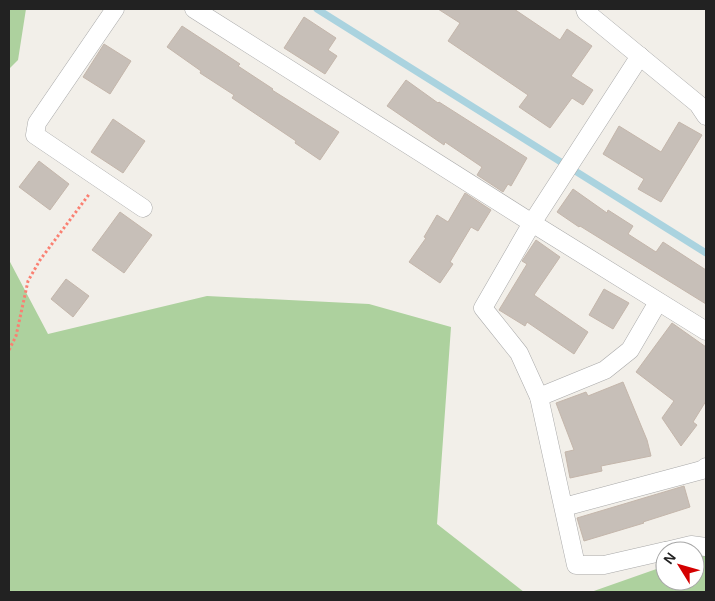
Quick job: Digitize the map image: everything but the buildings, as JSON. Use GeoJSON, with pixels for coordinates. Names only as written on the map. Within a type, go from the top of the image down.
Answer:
{"type":"FeatureCollection","features":[{"type":"Feature","properties":{"kind":"street"},"geometry":{"type":"LineString","coordinates":[[115,9],[37,123],[35,135],[143,208]]}},
{"type":"Feature","properties":{"kind":"street"},"geometry":{"type":"LineString","coordinates":[[194,9],[706,332]]}},
{"type":"Feature","properties":{"kind":"street"},"geometry":{"type":"LineString","coordinates":[[585,9],[586,12],[698,104],[706,116]]}},
{"type":"Feature","properties":{"kind":"street"},"geometry":{"type":"LineString","coordinates":[[640,56],[532,223],[483,308],[519,353],[539,397],[576,565],[604,565],[655,553]]}},
{"type":"Feature","properties":{"kind":"street"},"geometry":{"type":"LineString","coordinates":[[539,397],[605,370],[630,350],[658,302]]}},
{"type":"Feature","properties":{"kind":"street"},"geometry":{"type":"LineString","coordinates":[[564,507],[702,470],[706,467]]}},
{"type":"Feature","properties":{"kind":"path"},"geometry":{"type":"LineString","coordinates":[[9,350],[16,336],[28,281],[40,260],[100,179]]}},
{"type":"Feature","properties":{"kind":"green space"},"geometry":{"type":"Polygon","coordinates":[[[9,9],[26,9],[18,60],[9,69],[9,9]]]}},
{"type":"Feature","properties":{"kind":"green space"},"geometry":{"type":"Polygon","coordinates":[[[9,260],[48,334],[207,296],[369,304],[451,327],[437,524],[524,592],[9,592],[9,260]]]}},
{"type":"Feature","properties":{"kind":"green space"},"geometry":{"type":"Polygon","coordinates":[[[705,551],[706,592],[591,592],[655,570],[655,591],[705,591],[705,551]]]}},
{"type":"Feature","properties":{"kind":"waterway"},"geometry":{"type":"LineString","coordinates":[[317,9],[706,253]]}}]}
